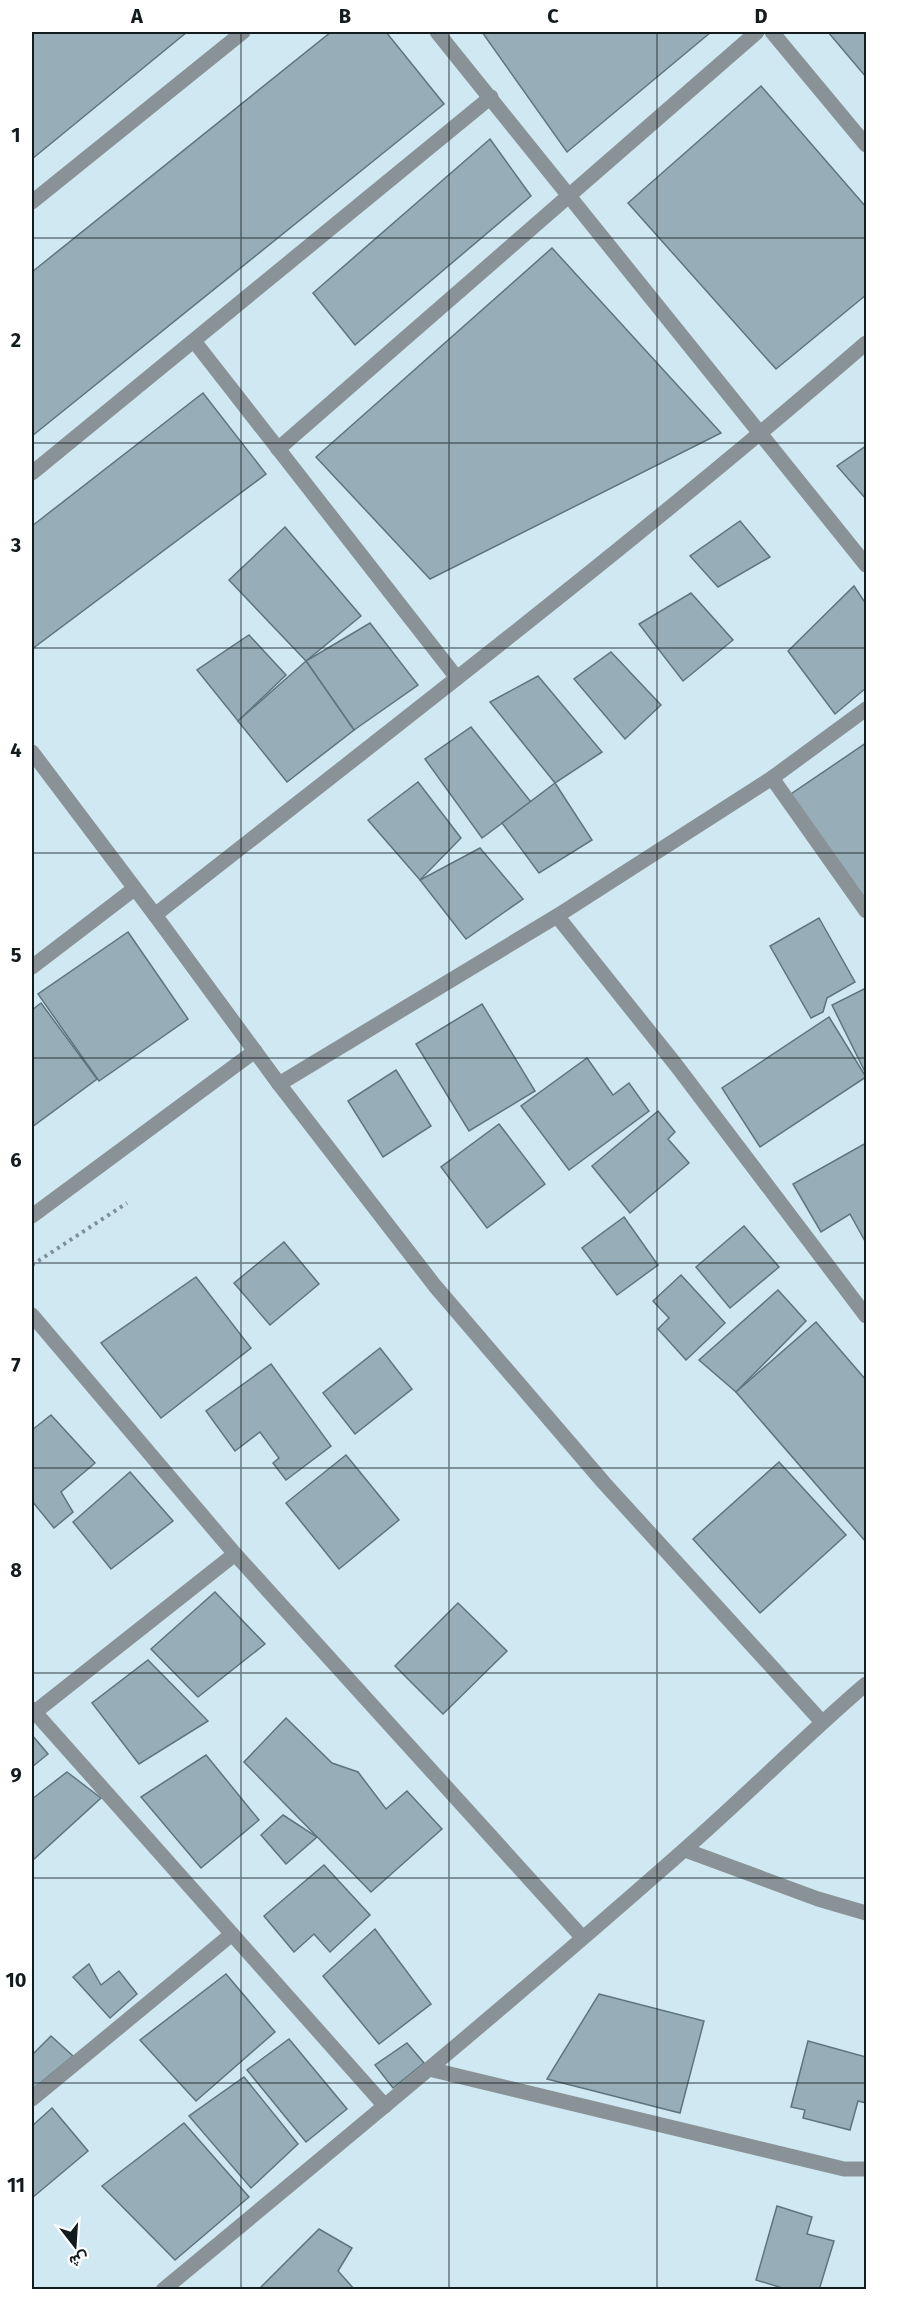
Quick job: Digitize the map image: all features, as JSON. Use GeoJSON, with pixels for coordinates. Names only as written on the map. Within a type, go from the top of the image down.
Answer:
{"type":"FeatureCollection","features":[{"type":"Feature","properties":{"kind":"street"},"geometry":{"type":"LineString","coordinates":[[32,202],[243,32]]}},
{"type":"Feature","properties":{"kind":"street"},"geometry":{"type":"LineString","coordinates":[[437,32],[867,565]]}},
{"type":"Feature","properties":{"kind":"street"},"geometry":{"type":"LineString","coordinates":[[279,449],[757,32]]}},
{"type":"Feature","properties":{"kind":"street"},"geometry":{"type":"LineString","coordinates":[[772,32],[867,145]]}},
{"type":"Feature","properties":{"kind":"street"},"geometry":{"type":"LineString","coordinates":[[32,472],[490,97]]}},
{"type":"Feature","properties":{"kind":"street"},"geometry":{"type":"LineString","coordinates":[[194,341],[457,678]]}},
{"type":"Feature","properties":{"kind":"street"},"geometry":{"type":"LineString","coordinates":[[155,915],[457,678],[761,434],[867,343]]}},
{"type":"Feature","properties":{"kind":"street"},"geometry":{"type":"LineString","coordinates":[[279,1084],[557,916],[772,778],[867,709]]}},
{"type":"Feature","properties":{"kind":"street"},"geometry":{"type":"LineString","coordinates":[[32,752],[279,1084],[435,1286],[604,1484],[822,1722]]}},
{"type":"Feature","properties":{"kind":"street"},"geometry":{"type":"LineString","coordinates":[[772,778],[867,911]]}},
{"type":"Feature","properties":{"kind":"street"},"geometry":{"type":"LineString","coordinates":[[32,967],[134,889]]}},
{"type":"Feature","properties":{"kind":"street"},"geometry":{"type":"LineString","coordinates":[[557,916],[676,1065],[867,1316]]}},
{"type":"Feature","properties":{"kind":"street"},"geometry":{"type":"LineString","coordinates":[[34,1209],[255,1051]]}},
{"type":"Feature","properties":{"kind":"street"},"geometry":{"type":"LineString","coordinates":[[32,1315],[235,1554],[582,1937]]}},
{"type":"Feature","properties":{"kind":"street"},"geometry":{"type":"LineString","coordinates":[[235,1554],[33,1711],[385,2106]]}},
{"type":"Feature","properties":{"kind":"street"},"geometry":{"type":"LineString","coordinates":[[164,2289],[429,2069],[685,1850],[822,1722],[867,1684]]}},
{"type":"Feature","properties":{"kind":"street"},"geometry":{"type":"LineString","coordinates":[[685,1850],[818,1899],[867,1913]]}},
{"type":"Feature","properties":{"kind":"street"},"geometry":{"type":"LineString","coordinates":[[32,2099],[232,1934]]}},
{"type":"Feature","properties":{"kind":"street"},"geometry":{"type":"LineString","coordinates":[[429,2069],[844,2169],[867,2169]]}},
{"type":"Feature","properties":{"kind":"path"},"geometry":{"type":"LineString","coordinates":[[32,1265],[127,1203]]}},
{"type":"Feature","properties":{"kind":"building"},"geometry":{"type":"Polygon","coordinates":[[[32,32],[187,32],[32,159],[32,32]]]}},
{"type":"Feature","properties":{"kind":"building"},"geometry":{"type":"Polygon","coordinates":[[[331,32],[386,32],[444,104],[32,436],[32,272],[331,32]]]}},
{"type":"Feature","properties":{"kind":"building"},"geometry":{"type":"Polygon","coordinates":[[[482,32],[711,32],[567,152],[482,32]]]}},
{"type":"Feature","properties":{"kind":"building"},"geometry":{"type":"Polygon","coordinates":[[[828,32],[866,32],[866,77],[828,32]]]}},
{"type":"Feature","properties":{"kind":"building"},"geometry":{"type":"Polygon","coordinates":[[[761,86],[866,207],[866,295],[776,369],[628,203],[761,86]]]}},
{"type":"Feature","properties":{"kind":"building"},"geometry":{"type":"Polygon","coordinates":[[[490,139],[531,196],[355,345],[313,293],[490,139]]]}},
{"type":"Feature","properties":{"kind":"building"},"geometry":{"type":"Polygon","coordinates":[[[552,248],[721,433],[430,579],[316,457],[552,248]]]}},
{"type":"Feature","properties":{"kind":"building"},"geometry":{"type":"Polygon","coordinates":[[[203,393],[266,474],[32,649],[32,526],[203,393]]]}},
{"type":"Feature","properties":{"kind":"building"},"geometry":{"type":"Polygon","coordinates":[[[866,446],[866,499],[837,466],[866,446]]]}},
{"type":"Feature","properties":{"kind":"building"},"geometry":{"type":"Polygon","coordinates":[[[740,521],[770,557],[718,587],[690,556],[740,521]]]}},
{"type":"Feature","properties":{"kind":"building"},"geometry":{"type":"Polygon","coordinates":[[[285,527],[361,616],[306,661],[229,580],[285,527]]]}},
{"type":"Feature","properties":{"kind":"building"},"geometry":{"type":"Polygon","coordinates":[[[854,586],[866,604],[866,688],[835,714],[788,651],[854,586]]]}},
{"type":"Feature","properties":{"kind":"building"},"geometry":{"type":"Polygon","coordinates":[[[691,593],[733,640],[683,681],[639,624],[691,593]]]}},
{"type":"Feature","properties":{"kind":"building"},"geometry":{"type":"Polygon","coordinates":[[[370,623],[418,685],[354,730],[306,661],[370,623]]]}},
{"type":"Feature","properties":{"kind":"building"},"geometry":{"type":"Polygon","coordinates":[[[249,635],[286,675],[238,721],[197,670],[249,635]]]}},
{"type":"Feature","properties":{"kind":"building"},"geometry":{"type":"Polygon","coordinates":[[[611,652],[661,705],[625,739],[574,679],[611,652]]]}},
{"type":"Feature","properties":{"kind":"building"},"geometry":{"type":"Polygon","coordinates":[[[306,661],[354,730],[287,782],[238,721],[306,661]]]}},
{"type":"Feature","properties":{"kind":"building"},"geometry":{"type":"Polygon","coordinates":[[[538,676],[602,752],[555,783],[490,702],[538,676]]]}},
{"type":"Feature","properties":{"kind":"building"},"geometry":{"type":"Polygon","coordinates":[[[471,727],[531,802],[482,838],[425,759],[471,727]]]}},
{"type":"Feature","properties":{"kind":"building"},"geometry":{"type":"Polygon","coordinates":[[[866,743],[866,908],[788,796],[866,743]]]}},
{"type":"Feature","properties":{"kind":"building"},"geometry":{"type":"Polygon","coordinates":[[[418,782],[461,838],[420,880],[368,820],[418,782]]]}},
{"type":"Feature","properties":{"kind":"building"},"geometry":{"type":"Polygon","coordinates":[[[555,783],[592,840],[539,873],[502,823],[555,783]]]}},
{"type":"Feature","properties":{"kind":"building"},"geometry":{"type":"Polygon","coordinates":[[[480,848],[523,899],[466,939],[420,880],[480,848]]]}},
{"type":"Feature","properties":{"kind":"building"},"geometry":{"type":"Polygon","coordinates":[[[819,918],[855,982],[827,998],[823,1012],[811,1018],[770,946],[819,918]]]}},
{"type":"Feature","properties":{"kind":"building"},"geometry":{"type":"Polygon","coordinates":[[[128,932],[188,1019],[99,1081],[38,994],[128,932]]]}},
{"type":"Feature","properties":{"kind":"building"},"geometry":{"type":"Polygon","coordinates":[[[866,988],[866,1074],[832,1005],[866,988]]]}},
{"type":"Feature","properties":{"kind":"building"},"geometry":{"type":"Polygon","coordinates":[[[41,1003],[97,1079],[32,1127],[32,1010],[41,1003]]]}},
{"type":"Feature","properties":{"kind":"building"},"geometry":{"type":"Polygon","coordinates":[[[482,1004],[535,1091],[469,1131],[416,1044],[482,1004]]]}},
{"type":"Feature","properties":{"kind":"building"},"geometry":{"type":"Polygon","coordinates":[[[829,1017],[866,1077],[760,1147],[722,1088],[829,1017]]]}},
{"type":"Feature","properties":{"kind":"building"},"geometry":{"type":"Polygon","coordinates":[[[587,1058],[613,1095],[629,1083],[649,1111],[569,1170],[521,1106],[587,1058]]]}},
{"type":"Feature","properties":{"kind":"building"},"geometry":{"type":"Polygon","coordinates":[[[396,1070],[431,1126],[383,1157],[348,1101],[396,1070]]]}},
{"type":"Feature","properties":{"kind":"building"},"geometry":{"type":"Polygon","coordinates":[[[658,1111],[675,1132],[668,1139],[689,1163],[630,1213],[592,1166],[658,1111]]]}},
{"type":"Feature","properties":{"kind":"building"},"geometry":{"type":"Polygon","coordinates":[[[499,1124],[545,1184],[487,1228],[441,1167],[499,1124]]]}},
{"type":"Feature","properties":{"kind":"building"},"geometry":{"type":"Polygon","coordinates":[[[866,1143],[866,1243],[850,1214],[821,1232],[793,1184],[866,1143]]]}},
{"type":"Feature","properties":{"kind":"building"},"geometry":{"type":"Polygon","coordinates":[[[624,1217],[658,1265],[617,1295],[582,1248],[624,1217]]]}},
{"type":"Feature","properties":{"kind":"building"},"geometry":{"type":"Polygon","coordinates":[[[744,1226],[779,1267],[730,1308],[696,1267],[744,1226]]]}},
{"type":"Feature","properties":{"kind":"building"},"geometry":{"type":"Polygon","coordinates":[[[284,1242],[319,1284],[270,1325],[234,1283],[284,1242]]]}},
{"type":"Feature","properties":{"kind":"building"},"geometry":{"type":"Polygon","coordinates":[[[681,1275],[725,1323],[686,1360],[658,1329],[669,1318],[653,1301],[681,1275]]]}},
{"type":"Feature","properties":{"kind":"building"},"geometry":{"type":"Polygon","coordinates":[[[196,1277],[251,1348],[161,1418],[101,1343],[196,1277]]]}},
{"type":"Feature","properties":{"kind":"building"},"geometry":{"type":"Polygon","coordinates":[[[778,1290],[806,1321],[736,1392],[699,1360],[778,1290]]]}},
{"type":"Feature","properties":{"kind":"building"},"geometry":{"type":"Polygon","coordinates":[[[816,1322],[866,1380],[866,1542],[736,1392],[816,1322]]]}},
{"type":"Feature","properties":{"kind":"building"},"geometry":{"type":"Polygon","coordinates":[[[380,1348],[412,1389],[355,1434],[323,1393],[380,1348]]]}},
{"type":"Feature","properties":{"kind":"building"},"geometry":{"type":"Polygon","coordinates":[[[271,1364],[331,1446],[286,1480],[273,1463],[279,1458],[260,1432],[235,1451],[206,1411],[271,1364]]]}},
{"type":"Feature","properties":{"kind":"building"},"geometry":{"type":"Polygon","coordinates":[[[51,1415],[95,1463],[61,1492],[73,1512],[54,1528],[32,1501],[32,1430],[51,1415]]]}},
{"type":"Feature","properties":{"kind":"building"},"geometry":{"type":"Polygon","coordinates":[[[346,1455],[399,1520],[339,1569],[286,1503],[346,1455]]]}},
{"type":"Feature","properties":{"kind":"building"},"geometry":{"type":"Polygon","coordinates":[[[779,1462],[846,1535],[760,1613],[693,1539],[779,1462]]]}},
{"type":"Feature","properties":{"kind":"building"},"geometry":{"type":"Polygon","coordinates":[[[130,1472],[173,1521],[111,1569],[73,1522],[130,1472]]]}},
{"type":"Feature","properties":{"kind":"building"},"geometry":{"type":"Polygon","coordinates":[[[215,1592],[265,1644],[198,1697],[151,1649],[215,1592]]]}},
{"type":"Feature","properties":{"kind":"building"},"geometry":{"type":"Polygon","coordinates":[[[458,1603],[507,1651],[443,1714],[395,1666],[458,1603]]]}},
{"type":"Feature","properties":{"kind":"building"},"geometry":{"type":"Polygon","coordinates":[[[148,1660],[208,1721],[139,1764],[92,1703],[148,1660]]]}},
{"type":"Feature","properties":{"kind":"building"},"geometry":{"type":"Polygon","coordinates":[[[286,1718],[332,1763],[358,1772],[386,1809],[407,1791],[442,1829],[371,1892],[244,1762],[286,1718]]]}},
{"type":"Feature","properties":{"kind":"building"},"geometry":{"type":"Polygon","coordinates":[[[32,1735],[48,1754],[32,1767],[32,1735]]]}},
{"type":"Feature","properties":{"kind":"building"},"geometry":{"type":"Polygon","coordinates":[[[206,1755],[259,1820],[201,1868],[141,1797],[206,1755]]]}},
{"type":"Feature","properties":{"kind":"building"},"geometry":{"type":"Polygon","coordinates":[[[67,1772],[101,1798],[33,1860],[32,1799],[67,1772]]]}},
{"type":"Feature","properties":{"kind":"building"},"geometry":{"type":"Polygon","coordinates":[[[283,1815],[317,1837],[286,1864],[261,1835],[283,1815]]]}},
{"type":"Feature","properties":{"kind":"building"},"geometry":{"type":"Polygon","coordinates":[[[324,1865],[370,1915],[330,1952],[314,1934],[294,1952],[264,1916],[324,1865]]]}},
{"type":"Feature","properties":{"kind":"building"},"geometry":{"type":"Polygon","coordinates":[[[375,1929],[431,2004],[379,2044],[323,1976],[375,1929]]]}},
{"type":"Feature","properties":{"kind":"building"},"geometry":{"type":"Polygon","coordinates":[[[89,1964],[101,1985],[119,1971],[137,1994],[110,2018],[73,1977],[89,1964]]]}},
{"type":"Feature","properties":{"kind":"building"},"geometry":{"type":"Polygon","coordinates":[[[226,1974],[275,2032],[196,2101],[140,2040],[226,1974]]]}},
{"type":"Feature","properties":{"kind":"building"},"geometry":{"type":"Polygon","coordinates":[[[599,1994],[704,2021],[680,2113],[547,2079],[599,1994]]]}},
{"type":"Feature","properties":{"kind":"building"},"geometry":{"type":"Polygon","coordinates":[[[51,2036],[73,2056],[33,2089],[32,2055],[51,2036]]]}},
{"type":"Feature","properties":{"kind":"building"},"geometry":{"type":"Polygon","coordinates":[[[289,2039],[347,2109],[306,2142],[247,2070],[289,2039]]]}},
{"type":"Feature","properties":{"kind":"building"},"geometry":{"type":"Polygon","coordinates":[[[808,2041],[866,2057],[866,2103],[858,2101],[850,2130],[803,2118],[805,2110],[791,2107],[808,2041]]]}},
{"type":"Feature","properties":{"kind":"building"},"geometry":{"type":"Polygon","coordinates":[[[407,2043],[424,2063],[393,2088],[375,2065],[407,2043]]]}},
{"type":"Feature","properties":{"kind":"building"},"geometry":{"type":"Polygon","coordinates":[[[244,2077],[298,2144],[251,2188],[189,2116],[244,2077]]]}},
{"type":"Feature","properties":{"kind":"building"},"geometry":{"type":"Polygon","coordinates":[[[52,2108],[88,2151],[32,2198],[32,2126],[52,2108]]]}},
{"type":"Feature","properties":{"kind":"building"},"geometry":{"type":"Polygon","coordinates":[[[184,2123],[249,2197],[175,2260],[102,2186],[184,2123]]]}},
{"type":"Feature","properties":{"kind":"building"},"geometry":{"type":"Polygon","coordinates":[[[777,2206],[812,2217],[807,2234],[834,2241],[819,2290],[789,2290],[756,2280],[777,2206]]]}},
{"type":"Feature","properties":{"kind":"building"},"geometry":{"type":"Polygon","coordinates":[[[319,2229],[352,2248],[338,2271],[355,2290],[258,2290],[319,2229]]]}}]}
